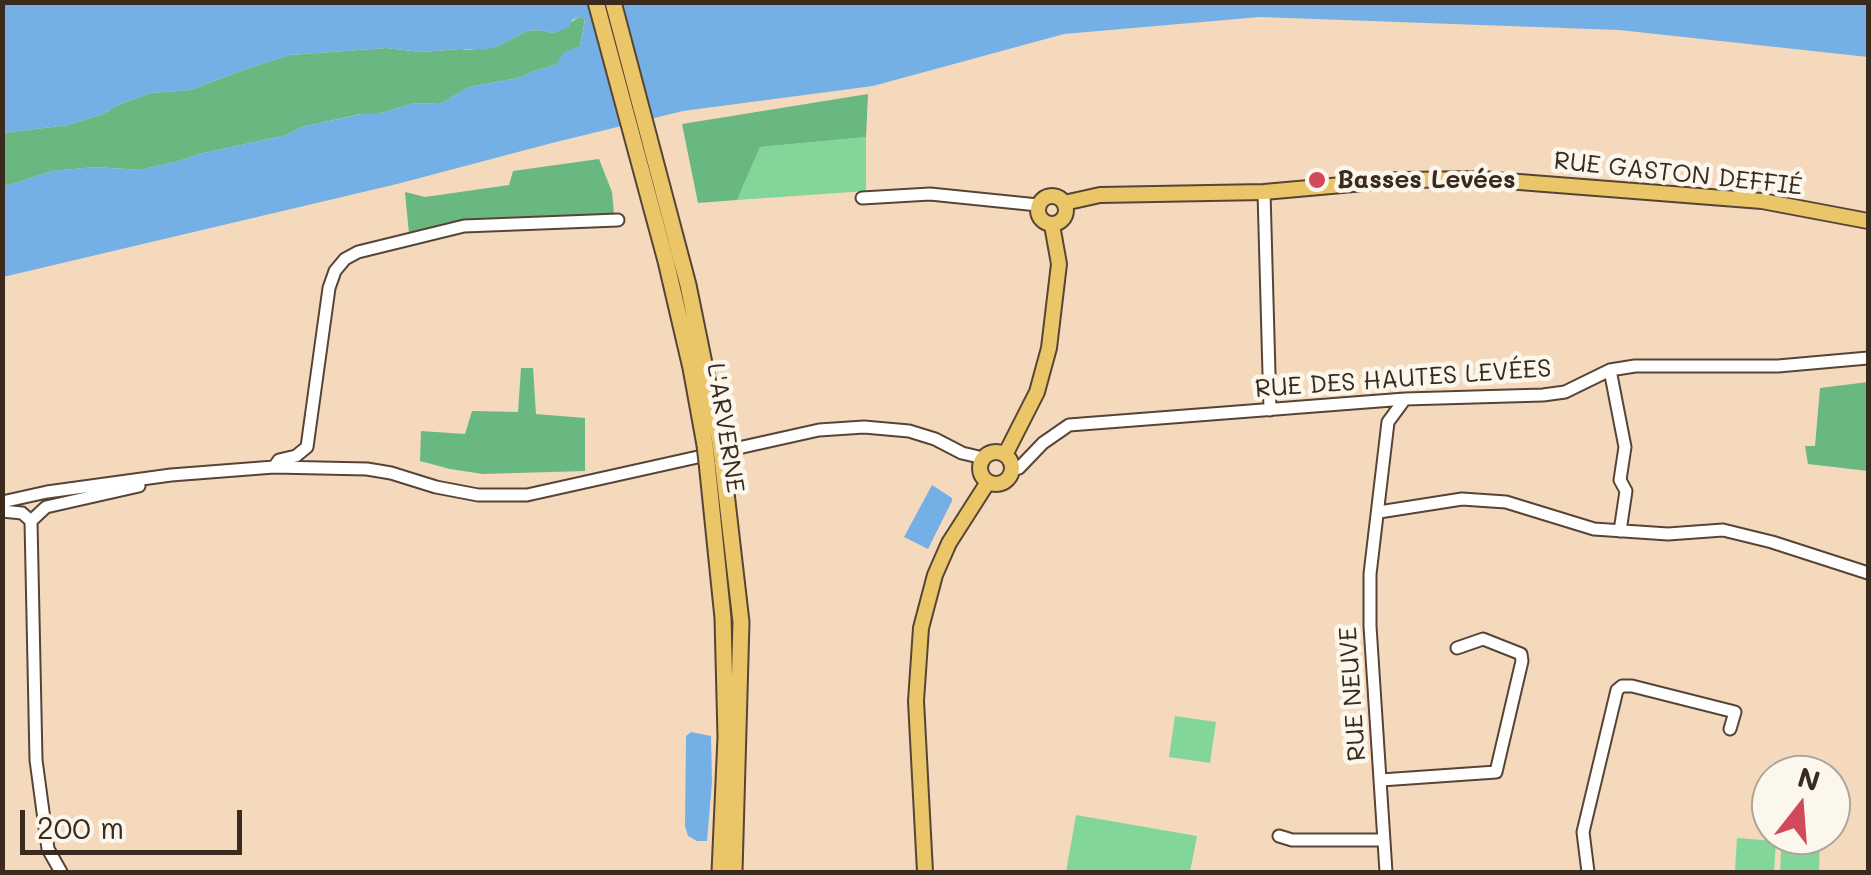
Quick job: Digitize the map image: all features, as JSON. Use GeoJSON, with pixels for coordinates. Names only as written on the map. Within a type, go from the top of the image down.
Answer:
{"type":"FeatureCollection","features":[{"type":"Feature","properties":{"kind":"highway","name":"L'ARVERNE"},"geometry":{"type":"LineString","coordinates":[[596,2],[646,158]]}},
{"type":"Feature","properties":{"kind":"highway","name":"L'ARVERNE"},"geometry":{"type":"LineString","coordinates":[[613,2],[679,315],[714,452],[741,622],[734,872]]}},
{"type":"Feature","properties":{"kind":"highway","name":"L'ARVERNE"},"geometry":{"type":"LineString","coordinates":[[714,452],[726,736],[720,872]]}},
{"type":"Feature","properties":{"kind":"main road","name":"RUE GASTON DEFFIÉ"},"geometry":{"type":"LineString","coordinates":[[1064,203],[1100,195],[1264,192],[1398,180],[1481,179],[1762,201],[1868,221]]}},
{"type":"Feature","properties":{"kind":"main road"},"geometry":{"type":"LineString","coordinates":[[1058,197],[1064,203],[1065,217],[1060,222],[1052,225],[1040,219],[1038,205],[1042,199],[1058,197]]}},
{"type":"Feature","properties":{"kind":"main road"},"geometry":{"type":"LineString","coordinates":[[988,482],[1003,482],[1038,392],[1050,348],[1058,264],[1052,225]]}},
{"type":"Feature","properties":{"kind":"main road"},"geometry":{"type":"LineString","coordinates":[[988,482],[980,471],[984,458],[991,453],[1008,463]]}},
{"type":"Feature","properties":{"kind":"main road"},"geometry":{"type":"LineString","coordinates":[[925,872],[916,701],[920,628],[932,584],[949,544],[988,482]]}},
{"type":"Feature","properties":{"kind":"street"},"geometry":{"type":"LineString","coordinates":[[1264,192],[1270,410]]}},
{"type":"Feature","properties":{"kind":"street"},"geometry":{"type":"LineString","coordinates":[[862,198],[930,194],[1038,205]]}},
{"type":"Feature","properties":{"kind":"street"},"geometry":{"type":"LineString","coordinates":[[316,468],[307,447],[329,288],[345,259],[358,252],[464,226],[618,220]]}},
{"type":"Feature","properties":{"kind":"street","name":"RUE DES HAUTES LEVÉES"},"geometry":{"type":"LineString","coordinates":[[1008,463],[1018,468],[1069,426],[1404,399],[1544,395],[1566,392],[1610,370],[1635,366],[1778,366],[1868,358]]}},
{"type":"Feature","properties":{"kind":"street"},"geometry":{"type":"LineString","coordinates":[[1610,370],[1625,447],[1620,480],[1626,492],[1620,531]]}},
{"type":"Feature","properties":{"kind":"street"},"geometry":{"type":"LineString","coordinates":[[1374,402],[1388,422],[1404,399]]}},
{"type":"Feature","properties":{"kind":"street","name":"RUE NEUVE"},"geometry":{"type":"LineString","coordinates":[[1386,872],[1370,574],[1388,422]]}},
{"type":"Feature","properties":{"kind":"street"},"geometry":{"type":"LineString","coordinates":[[2,502],[170,475],[274,467],[379,470],[478,495],[527,494],[818,430],[909,431],[984,458]]}},
{"type":"Feature","properties":{"kind":"street"},"geometry":{"type":"LineString","coordinates":[[274,467],[279,460],[296,456],[307,447]]}},
{"type":"Feature","properties":{"kind":"street"},"geometry":{"type":"LineString","coordinates":[[31,520],[46,507],[165,480],[170,475]]}},
{"type":"Feature","properties":{"kind":"street"},"geometry":{"type":"LineString","coordinates":[[1379,512],[1462,499],[1506,502],[1594,529],[1668,534],[1723,530],[1868,573]]}},
{"type":"Feature","properties":{"kind":"street"},"geometry":{"type":"LineString","coordinates":[[2,511],[22,513],[31,520]]}},
{"type":"Feature","properties":{"kind":"street"},"geometry":{"type":"LineString","coordinates":[[31,520],[36,760],[48,849],[60,872]]}},
{"type":"Feature","properties":{"kind":"street"},"geometry":{"type":"LineString","coordinates":[[1381,780],[1496,772],[1521,654],[1483,639],[1457,648]]}},
{"type":"Feature","properties":{"kind":"street"},"geometry":{"type":"LineString","coordinates":[[1588,872],[1583,832],[1617,690],[1632,686],[1734,712],[1730,729]]}},
{"type":"Feature","properties":{"kind":"street"},"geometry":{"type":"LineString","coordinates":[[1279,836],[1292,840],[1384,840]]}},
{"type":"Feature","properties":{"kind":"green space"},"geometry":{"type":"Polygon","coordinates":[[[579,17],[585,19],[580,46],[567,52],[556,65],[518,78],[469,87],[440,104],[414,103],[378,114],[301,127],[287,135],[140,170],[95,167],[52,171],[3,187],[3,133],[68,125],[151,93],[190,90],[290,55],[386,48],[421,52],[470,50],[498,46],[527,31],[554,33],[579,17]]]}},
{"type":"Feature","properties":{"kind":"green space"},"geometry":{"type":"Polygon","coordinates":[[[868,94],[866,137],[760,147],[737,200],[698,203],[682,124],[868,94]]]}},
{"type":"Feature","properties":{"kind":"green space"},"geometry":{"type":"Polygon","coordinates":[[[866,137],[866,191],[737,200],[760,147],[866,137]]]}},
{"type":"Feature","properties":{"kind":"green space"},"geometry":{"type":"Polygon","coordinates":[[[599,159],[612,192],[614,214],[456,222],[409,234],[405,192],[425,197],[509,185],[513,171],[599,159]]]}},
{"type":"Feature","properties":{"kind":"green space"},"geometry":{"type":"Polygon","coordinates":[[[521,368],[533,368],[536,414],[585,418],[585,471],[483,474],[420,461],[421,431],[465,434],[472,411],[518,412],[521,368]]]}},
{"type":"Feature","properties":{"kind":"green space"},"geometry":{"type":"Polygon","coordinates":[[[1868,382],[1868,471],[1808,464],[1805,446],[1815,446],[1820,388],[1868,382]]]}},
{"type":"Feature","properties":{"kind":"green space"},"geometry":{"type":"Polygon","coordinates":[[[1175,716],[1216,722],[1210,763],[1169,757],[1175,716]]]}},
{"type":"Feature","properties":{"kind":"green space"},"geometry":{"type":"Polygon","coordinates":[[[1076,815],[1197,836],[1190,872],[1066,872],[1076,815]]]}},
{"type":"Feature","properties":{"kind":"green space"},"geometry":{"type":"Polygon","coordinates":[[[1737,838],[1751,839],[1751,855],[1775,855],[1774,872],[1735,872],[1737,838]]]}},
{"type":"Feature","properties":{"kind":"green space"},"geometry":{"type":"Polygon","coordinates":[[[1781,855],[1819,855],[1819,872],[1780,872],[1781,855]]]}},
{"type":"Feature","properties":{"kind":"water"},"geometry":{"type":"Polygon","coordinates":[[[1868,2],[1868,57],[1619,30],[1260,17],[1064,34],[873,86],[683,111],[397,184],[3,277],[3,187],[52,171],[95,167],[140,170],[287,135],[301,127],[378,114],[414,103],[440,104],[469,87],[518,78],[556,65],[563,53],[580,46],[585,20],[579,17],[569,27],[554,33],[527,31],[484,50],[421,52],[386,48],[290,55],[190,90],[151,93],[68,125],[3,133],[2,3],[1868,2]]]}},
{"type":"Feature","properties":{"kind":"water"},"geometry":{"type":"Polygon","coordinates":[[[932,485],[952,501],[928,549],[904,537],[932,485]]]}},
{"type":"Feature","properties":{"kind":"water"},"geometry":{"type":"Polygon","coordinates":[[[691,732],[711,736],[707,841],[688,836],[685,826],[686,736],[691,732]]]}},
{"type":"Feature","properties":{"kind":"place","name":"Basses Levées"},"geometry":{"type":"Point","coordinates":[1317,180]}}]}
